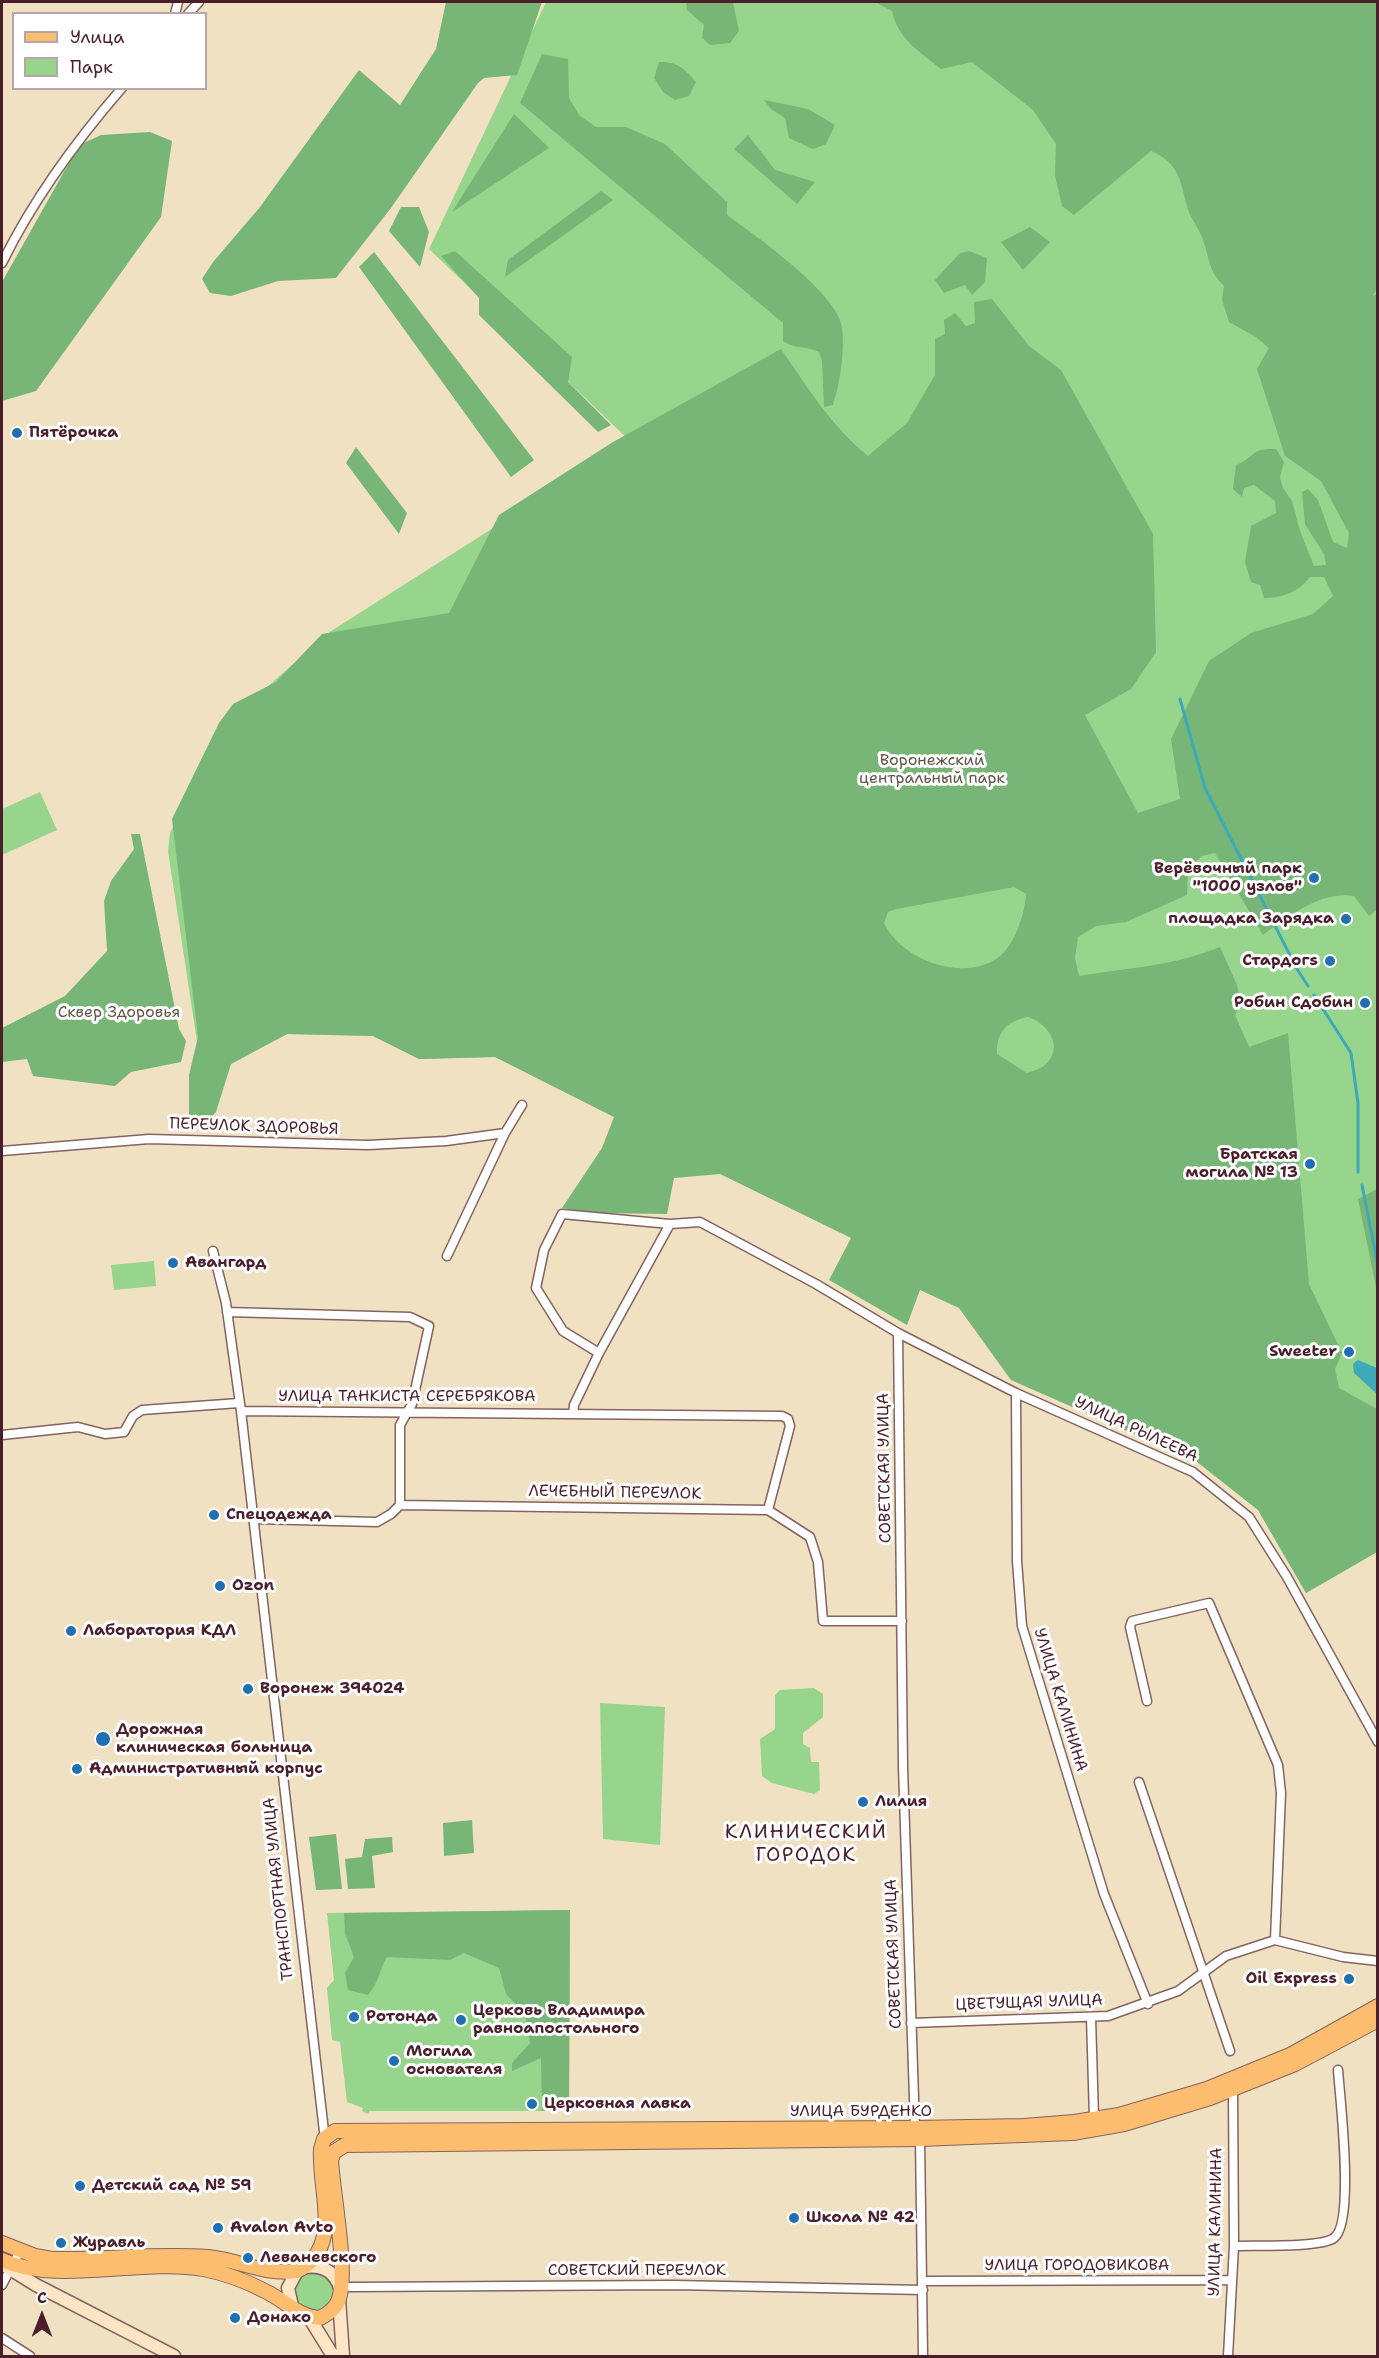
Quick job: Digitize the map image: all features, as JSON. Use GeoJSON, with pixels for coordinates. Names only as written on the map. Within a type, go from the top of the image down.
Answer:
{"type":"FeatureCollection","features":[{"type":"Feature","properties":{"kind":"main road","name":"УЛИЦА БУРДЕНКО"},"geometry":{"type":"LineString","coordinates":[[324,2139],[335,2132],[344,2131],[918,2134],[1024,2126],[1119,2115],[1207,2089],[1290,2055],[1377,2006]]}},
{"type":"Feature","properties":{"kind":"main road","name":"УЛИЦА БУРДЕНКО"},"geometry":{"type":"LineString","coordinates":[[332,2156],[340,2147],[357,2144],[1073,2133],[1124,2124],[1233,2089],[1295,2064],[1377,2020]]}},
{"type":"Feature","properties":{"kind":"main road"},"geometry":{"type":"LineString","coordinates":[[292,2306],[288,2288],[301,2269],[315,2257],[325,2232],[327,2221],[320,2157],[324,2139]]}},
{"type":"Feature","properties":{"kind":"main road"},"geometry":{"type":"LineString","coordinates":[[332,2156],[343,2291],[343,2356]]}},
{"type":"Feature","properties":{"kind":"main road"},"geometry":{"type":"LineString","coordinates":[[2,2243],[10,2262],[174,2356]]}},
{"type":"Feature","properties":{"kind":"main road"},"geometry":{"type":"LineString","coordinates":[[10,2262],[52,2259],[209,2257],[262,2271],[326,2269],[334,2275],[343,2291]]}},
{"type":"Feature","properties":{"kind":"main road"},"geometry":{"type":"LineString","coordinates":[[10,2262],[60,2269],[173,2267],[202,2269],[239,2280],[292,2306],[309,2318],[333,2356]]}},
{"type":"Feature","properties":{"kind":"main road"},"geometry":{"type":"LineString","coordinates":[[309,2318],[327,2314],[343,2291]]}},
{"type":"Feature","properties":{"kind":"street"},"geometry":{"type":"LineString","coordinates":[[2,263],[18,231],[89,126],[120,90]]}},
{"type":"Feature","properties":{"kind":"street"},"geometry":{"type":"LineString","coordinates":[[447,1256],[505,1133],[522,1106]]}},
{"type":"Feature","properties":{"kind":"street","name":"ПЕРЕУЛОК ЗДОРОВЬЯ"},"geometry":{"type":"LineString","coordinates":[[2,1151],[148,1139],[368,1145],[446,1141],[505,1133]]}},
{"type":"Feature","properties":{"kind":"street"},"geometry":{"type":"LineString","coordinates":[[599,1353],[563,1331],[536,1288],[544,1250],[562,1214],[670,1224],[700,1222],[816,1284],[898,1333]]}},
{"type":"Feature","properties":{"kind":"street"},"geometry":{"type":"LineString","coordinates":[[573,1414],[574,1405],[599,1353],[670,1224]]}},
{"type":"Feature","properties":{"kind":"street","name":"ТРАНСПОРТНАЯ УЛИЦА"},"geometry":{"type":"LineString","coordinates":[[213,1251],[227,1312],[240,1407],[324,2139],[332,2156]]}},
{"type":"Feature","properties":{"kind":"street"},"geometry":{"type":"LineString","coordinates":[[227,1312],[410,1317],[429,1326],[412,1404],[400,1425],[400,1504],[377,1522],[254,1519]]}},
{"type":"Feature","properties":{"kind":"street","name":"УЛИЦА РЫЛЕЕВА"},"geometry":{"type":"LineString","coordinates":[[898,1333],[1016,1393],[1194,1472],[1249,1517],[1287,1577],[1377,1742]]}},
{"type":"Feature","properties":{"kind":"street","name":"СОВЕТСКАЯ УЛИЦА"},"geometry":{"type":"LineString","coordinates":[[898,1333],[903,1767],[911,2023],[918,2134],[923,2356]]}},
{"type":"Feature","properties":{"kind":"street","name":"УЛИЦА КАЛИНИНА"},"geometry":{"type":"LineString","coordinates":[[1016,1393],[1017,1561],[1022,1626],[1104,1894],[1148,2004]]}},
{"type":"Feature","properties":{"kind":"street","name":"УЛИЦА ТАНКИСТА СЕРЕБРЯКОВА"},"geometry":{"type":"LineString","coordinates":[[2,1435],[78,1427],[105,1434],[124,1432],[133,1416],[142,1410],[240,1407],[406,1412],[782,1416],[789,1419],[790,1426],[768,1510]]}},
{"type":"Feature","properties":{"kind":"street","name":"ЛЕЧЕБНЫЙ ПЕРЕУЛОК"},"geometry":{"type":"LineString","coordinates":[[400,1504],[768,1510]]}},
{"type":"Feature","properties":{"kind":"street"},"geometry":{"type":"LineString","coordinates":[[768,1510],[810,1537],[818,1562],[823,1621],[902,1621]]}},
{"type":"Feature","properties":{"kind":"street"},"geometry":{"type":"LineString","coordinates":[[1147,1701],[1131,1627],[1132,1621],[1209,1603],[1278,1765],[1281,1793],[1275,1941],[1343,1957],[1377,1961]]}},
{"type":"Feature","properties":{"kind":"street"},"geometry":{"type":"LineString","coordinates":[[1139,1782],[1230,2051]]}},
{"type":"Feature","properties":{"kind":"street","name":"ЦВЕТУЩАЯ УЛИЦА"},"geometry":{"type":"LineString","coordinates":[[911,2023],[1108,2016],[1148,2004],[1178,1991],[1226,1956],[1275,1941]]}},
{"type":"Feature","properties":{"kind":"street"},"geometry":{"type":"LineString","coordinates":[[1091,2017],[1094,2118]]}},
{"type":"Feature","properties":{"kind":"street"},"geometry":{"type":"LineString","coordinates":[[1234,2246],[1321,2243],[1336,2237],[1340,2228],[1347,2188],[1338,2070]]}},
{"type":"Feature","properties":{"kind":"street","name":"УЛИЦА КАЛИНИНА"},"geometry":{"type":"LineString","coordinates":[[1228,2356],[1230,2280],[1234,2246],[1233,2089]]}},
{"type":"Feature","properties":{"kind":"street"},"geometry":{"type":"LineString","coordinates":[[2,2285],[10,2262]]}},
{"type":"Feature","properties":{"kind":"street","name":"УЛИЦА ГОРОДОВИКОВА"},"geometry":{"type":"LineString","coordinates":[[923,2286],[1230,2280]]}},
{"type":"Feature","properties":{"kind":"street","name":"СОВЕТСКИЙ ПЕРЕУЛОК"},"geometry":{"type":"LineString","coordinates":[[343,2291],[674,2285],[923,2286]]}},
{"type":"Feature","properties":{"kind":"street"},"geometry":{"type":"LineString","coordinates":[[2,2337],[30,2356]]}},
{"type":"Feature","properties":{"kind":"green space"},"geometry":{"type":"Polygon","coordinates":[[[446,2],[542,2],[517,75],[484,78],[478,83],[391,208],[336,278],[278,281],[231,296],[210,293],[202,279],[213,262],[260,207],[359,70],[400,105],[436,49],[446,2]]]}},
{"type":"Feature","properties":{"kind":"green space","name":"Воронежский центральный парк"},"geometry":{"type":"Polygon","coordinates":[[[546,2],[1377,2],[1377,1552],[1306,1593],[1258,1510],[1196,1461],[1011,1380],[1041,1303],[614,1117],[495,1057],[419,1059],[373,1036],[287,1034],[231,1064],[200,1061],[168,851],[170,833],[222,727],[328,633],[630,441],[429,249],[546,2]]]}},
{"type":"Feature","properties":{"kind":"green space"},"geometry":{"type":"Polygon","coordinates":[[[686,2],[733,2],[739,31],[730,43],[710,45],[702,38],[704,25],[687,10],[686,2]]]}},
{"type":"Feature","properties":{"kind":"green space","name":"Воронежский центральный парк"},"geometry":{"type":"Polygon","coordinates":[[[875,2],[1377,2],[1378,288],[1372,296],[1377,294],[1377,910],[1369,916],[1354,896],[1329,897],[1306,906],[1263,935],[1215,853],[1202,856],[1188,868],[1187,895],[1126,922],[1096,926],[1078,937],[1075,958],[1079,976],[1150,966],[1220,947],[1237,985],[1241,1003],[1235,1015],[1249,1047],[1288,1033],[1309,1284],[1342,1353],[1335,1369],[1339,1388],[1377,1409],[1377,1552],[1306,1593],[1258,1510],[1196,1461],[1011,1380],[959,1308],[920,1290],[907,1325],[829,1280],[851,1238],[720,1174],[674,1178],[667,1214],[595,1213],[562,1208],[602,1148],[614,1117],[495,1057],[419,1059],[373,1036],[287,1034],[231,1064],[216,1112],[205,1124],[196,1125],[189,1122],[189,1075],[198,1037],[172,819],[219,723],[233,704],[276,682],[322,634],[449,613],[499,515],[613,442],[781,349],[831,419],[868,456],[907,423],[935,375],[935,339],[945,334],[944,320],[955,313],[966,326],[975,323],[974,302],[992,299],[1029,346],[1061,370],[1153,534],[1156,652],[1131,689],[1085,715],[1138,813],[1180,799],[1171,739],[1209,661],[1251,633],[1313,614],[1333,596],[1324,577],[1310,577],[1295,590],[1271,598],[1264,598],[1260,585],[1251,582],[1245,562],[1251,526],[1276,513],[1275,501],[1254,485],[1244,488],[1242,497],[1233,489],[1236,465],[1261,450],[1276,449],[1284,462],[1280,477],[1283,488],[1292,501],[1300,531],[1314,566],[1326,565],[1324,554],[1305,524],[1302,492],[1308,489],[1318,500],[1333,542],[1347,548],[1349,533],[1321,481],[1285,456],[1257,369],[1269,348],[1256,337],[1229,322],[1222,300],[1224,286],[1212,270],[1203,240],[1188,210],[1180,180],[1173,167],[1151,151],[1074,215],[1062,206],[1055,175],[1056,144],[1033,110],[972,62],[941,69],[918,51],[905,37],[892,11],[875,2]],[[1014,887],[896,909],[888,912],[884,923],[892,936],[917,956],[949,967],[982,966],[1002,954],[1017,930],[1026,894],[1014,887]],[[1028,1017],[1014,1021],[1004,1029],[997,1046],[997,1054],[1027,1073],[1043,1066],[1054,1051],[1052,1037],[1047,1030],[1028,1017]]]}},
{"type":"Feature","properties":{"kind":"green space"},"geometry":{"type":"Polygon","coordinates":[[[542,54],[568,59],[569,98],[579,115],[596,127],[626,127],[665,144],[727,202],[727,215],[793,266],[826,298],[837,313],[843,337],[841,367],[833,405],[824,407],[822,361],[819,352],[783,341],[783,323],[520,103],[542,54]]]}},
{"type":"Feature","properties":{"kind":"green space"},"geometry":{"type":"Polygon","coordinates":[[[659,62],[676,65],[692,77],[696,82],[689,96],[675,100],[663,92],[654,78],[659,62]]]}},
{"type":"Feature","properties":{"kind":"green space"},"geometry":{"type":"Polygon","coordinates":[[[764,100],[808,109],[835,125],[826,144],[813,149],[789,138],[785,118],[771,109],[764,100]]]}},
{"type":"Feature","properties":{"kind":"green space"},"geometry":{"type":"Polygon","coordinates":[[[514,114],[549,148],[452,212],[514,114]]]}},
{"type":"Feature","properties":{"kind":"green space"},"geometry":{"type":"Polygon","coordinates":[[[150,132],[172,141],[161,217],[36,391],[2,401],[2,282],[79,145],[101,135],[150,132]]]}},
{"type":"Feature","properties":{"kind":"green space"},"geometry":{"type":"Polygon","coordinates":[[[748,135],[775,170],[815,182],[797,204],[734,149],[748,135]]]}},
{"type":"Feature","properties":{"kind":"green space"},"geometry":{"type":"Polygon","coordinates":[[[601,191],[613,200],[505,277],[508,260],[601,191]]]}},
{"type":"Feature","properties":{"kind":"green space"},"geometry":{"type":"Polygon","coordinates":[[[401,207],[419,207],[429,232],[420,267],[389,231],[401,207]]]}},
{"type":"Feature","properties":{"kind":"green space"},"geometry":{"type":"Polygon","coordinates":[[[1030,227],[1050,242],[1023,270],[1001,242],[1030,227]]]}},
{"type":"Feature","properties":{"kind":"green space"},"geometry":{"type":"Polygon","coordinates":[[[455,251],[572,357],[568,382],[611,425],[598,432],[479,315],[479,298],[441,256],[455,251]]]}},
{"type":"Feature","properties":{"kind":"green space"},"geometry":{"type":"Polygon","coordinates":[[[969,251],[987,258],[985,282],[972,295],[965,285],[944,293],[935,280],[960,253],[969,251]]]}},
{"type":"Feature","properties":{"kind":"green space"},"geometry":{"type":"Polygon","coordinates":[[[374,252],[534,460],[511,477],[359,267],[374,252]]]}},
{"type":"Feature","properties":{"kind":"green space"},"geometry":{"type":"Polygon","coordinates":[[[356,447],[407,513],[399,534],[346,463],[356,447]]]}},
{"type":"Feature","properties":{"kind":"green space"},"geometry":{"type":"Polygon","coordinates":[[[40,792],[57,830],[2,855],[2,809],[40,792]]]}},
{"type":"Feature","properties":{"kind":"green space","name":"Сквер Здоровья"},"geometry":{"type":"Polygon","coordinates":[[[131,834],[140,834],[179,1029],[186,1041],[181,1062],[131,1072],[115,1086],[33,1076],[27,1059],[2,1062],[2,1028],[65,996],[107,951],[104,901],[111,881],[134,849],[131,834]]]}},
{"type":"Feature","properties":{"kind":"green space"},"geometry":{"type":"Polygon","coordinates":[[[1377,1189],[1377,1292],[1358,1199],[1377,1189]]]}},
{"type":"Feature","properties":{"kind":"green space"},"geometry":{"type":"Polygon","coordinates":[[[154,1261],[156,1286],[114,1290],[111,1265],[154,1261]]]}},
{"type":"Feature","properties":{"kind":"green space"},"geometry":{"type":"Polygon","coordinates":[[[814,1688],[823,1694],[823,1717],[803,1733],[803,1744],[810,1748],[811,1762],[819,1762],[820,1790],[814,1794],[772,1783],[762,1776],[760,1739],[775,1729],[775,1695],[780,1690],[814,1688]]]}},
{"type":"Feature","properties":{"kind":"green space"},"geometry":{"type":"Polygon","coordinates":[[[600,1703],[665,1707],[660,1845],[603,1839],[600,1703]]]}},
{"type":"Feature","properties":{"kind":"green space"},"geometry":{"type":"Polygon","coordinates":[[[472,1820],[474,1853],[444,1856],[443,1823],[472,1820]]]}},
{"type":"Feature","properties":{"kind":"green space"},"geometry":{"type":"Polygon","coordinates":[[[336,1834],[342,1889],[316,1890],[309,1837],[336,1834]]]}},
{"type":"Feature","properties":{"kind":"green space"},"geometry":{"type":"Polygon","coordinates":[[[392,1837],[393,1852],[372,1856],[375,1888],[348,1889],[345,1859],[362,1857],[365,1839],[392,1837]]]}},
{"type":"Feature","properties":{"kind":"green space"},"geometry":{"type":"Polygon","coordinates":[[[570,1910],[569,2106],[542,2111],[369,2111],[368,2114],[362,2111],[363,2108],[347,2102],[340,2042],[332,2040],[327,1988],[334,1980],[327,1913],[570,1910]]]}},
{"type":"Feature","properties":{"kind":"green space"},"geometry":{"type":"Polygon","coordinates":[[[570,1910],[569,2106],[542,2111],[541,2058],[512,2071],[512,2063],[530,2043],[525,2014],[506,1994],[499,1968],[464,1953],[450,1960],[387,1957],[368,1995],[348,1990],[345,1973],[354,1957],[345,1933],[344,1913],[570,1910]]]}},
{"type":"Feature","properties":{"kind":"green space"},"geometry":{"type":"Polygon","coordinates":[[[314,2273],[327,2279],[333,2292],[327,2305],[314,2311],[301,2305],[295,2292],[301,2279],[314,2273]]]}},
{"type":"Feature","properties":{"kind":"water"},"geometry":{"type":"Polygon","coordinates":[[[1358,1360],[1377,1368],[1377,1394],[1354,1373],[1353,1364],[1358,1360]]]}},
{"type":"Feature","properties":{"kind":"waterway"},"geometry":{"type":"LineString","coordinates":[[1180,699],[1205,788],[1297,969],[1308,986]]}},
{"type":"Feature","properties":{"kind":"waterway"},"geometry":{"type":"LineString","coordinates":[[1314,995],[1351,1053],[1358,1103],[1358,1172]]}},
{"type":"Feature","properties":{"kind":"waterway"},"geometry":{"type":"LineString","coordinates":[[1362,1185],[1378,1266]]}},
{"type":"Feature","properties":{"kind":"place","name":"Пятёрочка"},"geometry":{"type":"Point","coordinates":[17,433]}},
{"type":"Feature","properties":{"kind":"place","name":"Верёвочный парк \"1000 узлов\""},"geometry":{"type":"Point","coordinates":[1314,878]}},
{"type":"Feature","properties":{"kind":"place","name":"площадка Зарядка"},"geometry":{"type":"Point","coordinates":[1346,919]}},
{"type":"Feature","properties":{"kind":"place","name":"Стардогs"},"geometry":{"type":"Point","coordinates":[1330,961]}},
{"type":"Feature","properties":{"kind":"place","name":"Робин Сдобин"},"geometry":{"type":"Point","coordinates":[1365,1003]}},
{"type":"Feature","properties":{"kind":"place","name":"Братская могила № 13"},"geometry":{"type":"Point","coordinates":[1310,1164]}},
{"type":"Feature","properties":{"kind":"place","name":"Авангард"},"geometry":{"type":"Point","coordinates":[173,1263]}},
{"type":"Feature","properties":{"kind":"place","name":"Sweeter"},"geometry":{"type":"Point","coordinates":[1349,1352]}},
{"type":"Feature","properties":{"kind":"place","name":"Спецодежда"},"geometry":{"type":"Point","coordinates":[214,1515]}},
{"type":"Feature","properties":{"kind":"place","name":"Ozon"},"geometry":{"type":"Point","coordinates":[220,1586]}},
{"type":"Feature","properties":{"kind":"place","name":"Лаборатория КДЛ"},"geometry":{"type":"Point","coordinates":[71,1631]}},
{"type":"Feature","properties":{"kind":"place","name":"Воронеж 394024"},"geometry":{"type":"Point","coordinates":[248,1689]}},
{"type":"Feature","properties":{"kind":"place","name":"Дорожная клиническая больница"},"geometry":{"type":"Point","coordinates":[103,1739]}},
{"type":"Feature","properties":{"kind":"place","name":"Административный корпус"},"geometry":{"type":"Point","coordinates":[77,1769]}},
{"type":"Feature","properties":{"kind":"place","name":"Лилия"},"geometry":{"type":"Point","coordinates":[863,1802]}},
{"type":"Feature","properties":{"kind":"place","name":"Oil Express"},"geometry":{"type":"Point","coordinates":[1349,1979]}},
{"type":"Feature","properties":{"kind":"place","name":"Ротонда"},"geometry":{"type":"Point","coordinates":[354,2017]}},
{"type":"Feature","properties":{"kind":"place","name":"Церковь Владимира равноапостольного"},"geometry":{"type":"Point","coordinates":[461,2020]}},
{"type":"Feature","properties":{"kind":"place","name":"Могила основателя"},"geometry":{"type":"Point","coordinates":[394,2061]}},
{"type":"Feature","properties":{"kind":"place","name":"Церковная лавка"},"geometry":{"type":"Point","coordinates":[532,2104]}},
{"type":"Feature","properties":{"kind":"place","name":"Детский сад № 59"},"geometry":{"type":"Point","coordinates":[80,2186]}},
{"type":"Feature","properties":{"kind":"place","name":"Школа № 42"},"geometry":{"type":"Point","coordinates":[794,2218]}},
{"type":"Feature","properties":{"kind":"place","name":"Avalon Avto"},"geometry":{"type":"Point","coordinates":[218,2228]}},
{"type":"Feature","properties":{"kind":"place","name":"Журавль"},"geometry":{"type":"Point","coordinates":[61,2243]}},
{"type":"Feature","properties":{"kind":"place","name":"Леваневского"},"geometry":{"type":"Point","coordinates":[248,2258]}},
{"type":"Feature","properties":{"kind":"place","name":"Донако"},"geometry":{"type":"Point","coordinates":[235,2318]}},
{"type":"Feature","properties":{"kind":"district","name":"КЛИНИЧЕСКИЙ ГОРОДОК"},"geometry":{"type":"Point","coordinates":[806,1844]}}]}
